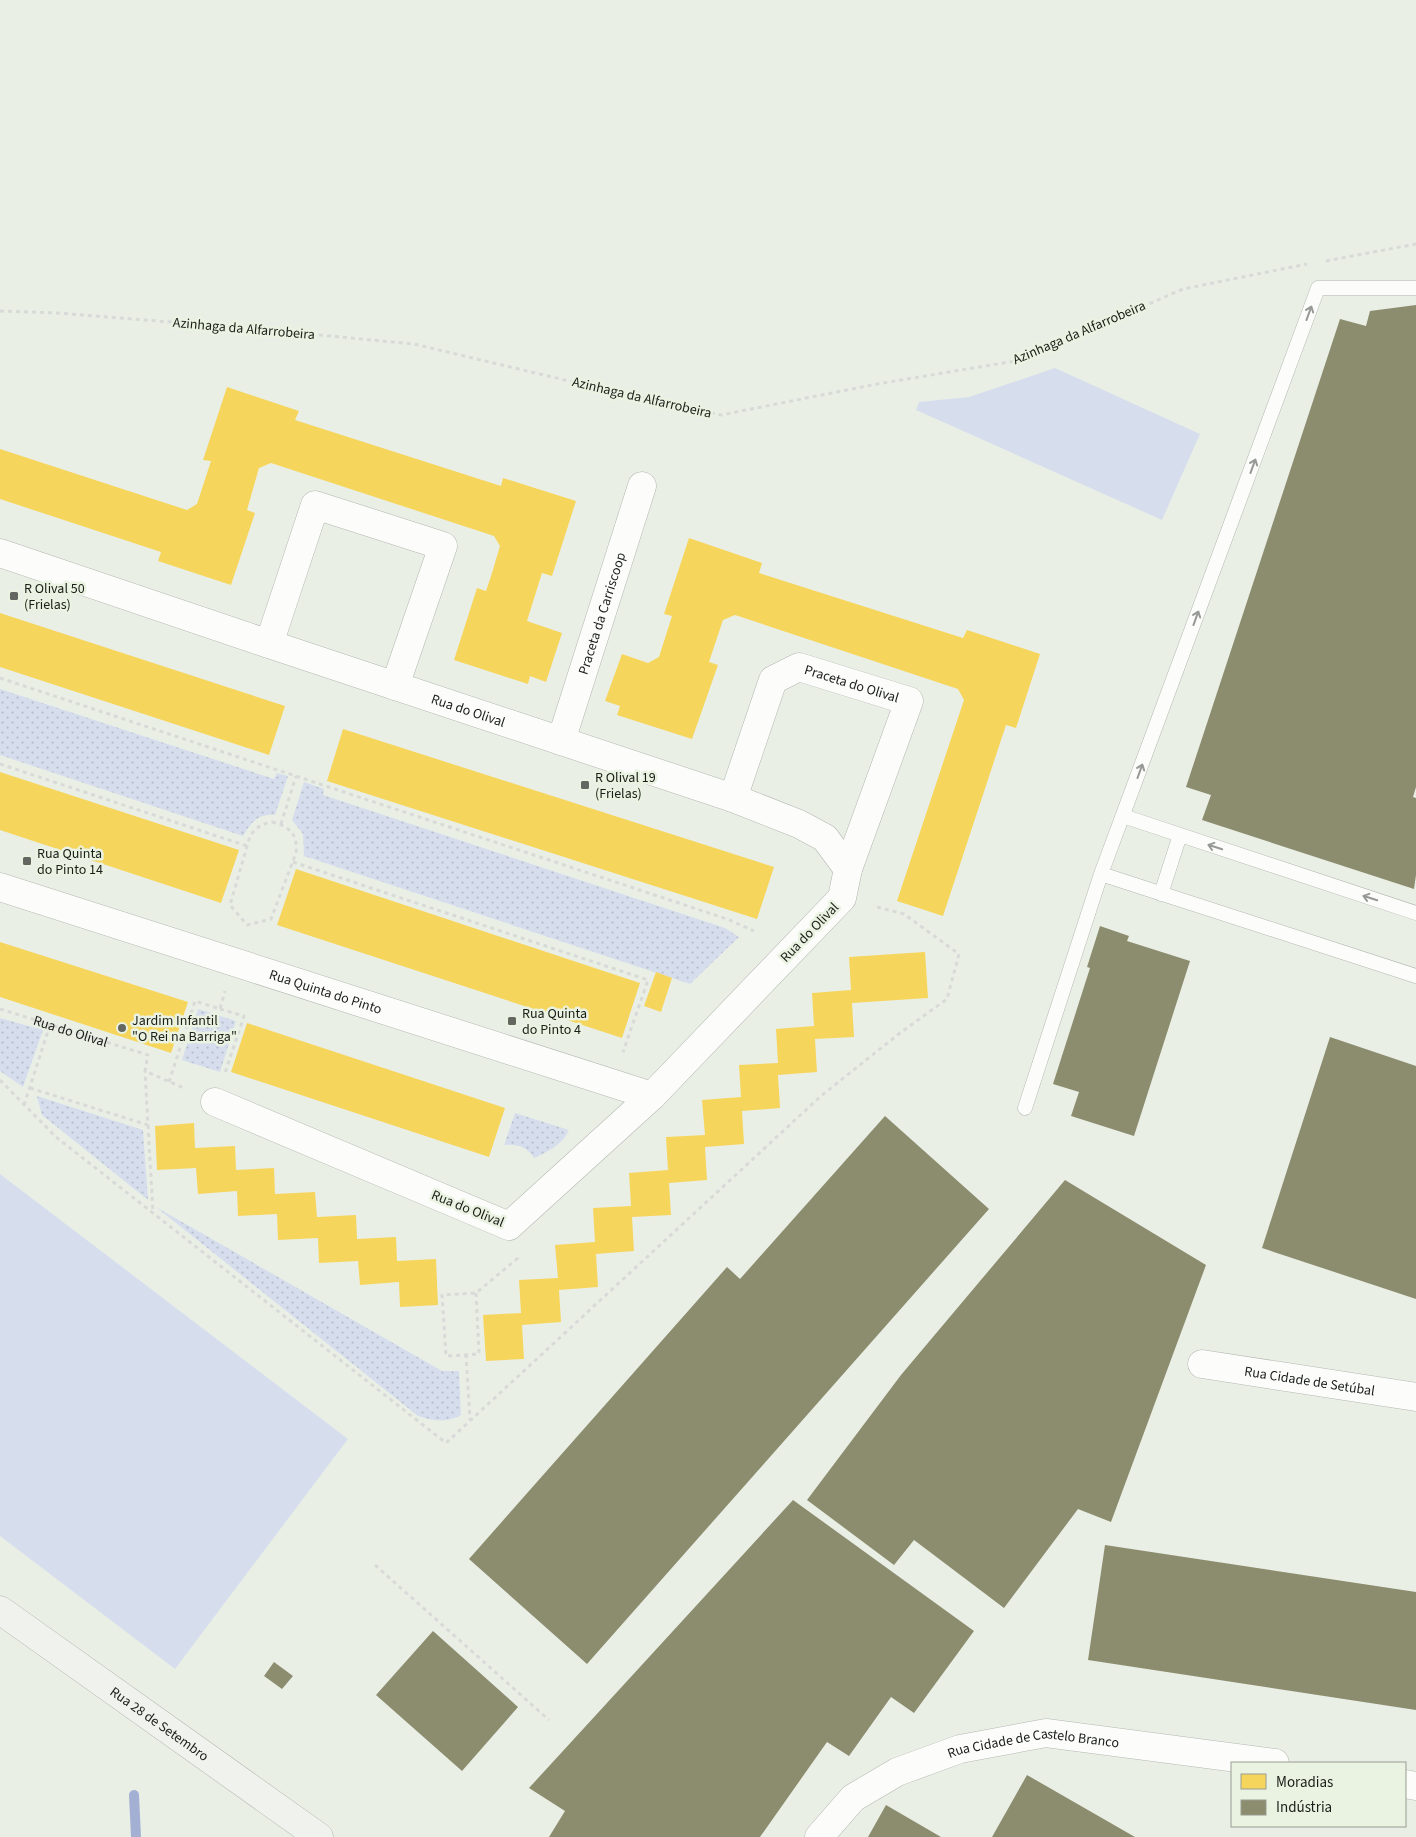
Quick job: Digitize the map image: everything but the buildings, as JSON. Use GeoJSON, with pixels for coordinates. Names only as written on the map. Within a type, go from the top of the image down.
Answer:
{"type":"FeatureCollection","features":[{"type":"Feature","properties":{"kind":"main road","name":"Rua 28 de Setembro"},"geometry":{"type":"LineString","coordinates":[[0,1610],[319,1837]]}},
{"type":"Feature","properties":{"kind":"street","name":"Praceta da Carriscoop"},"geometry":{"type":"LineString","coordinates":[[561,741],[642,486]]}},
{"type":"Feature","properties":{"kind":"street"},"geometry":{"type":"LineString","coordinates":[[269,644],[315,504],[443,546],[395,686]]}},
{"type":"Feature","properties":{"kind":"street","name":"Rua do Olival"},"geometry":{"type":"LineString","coordinates":[[0,553],[733,798],[799,824],[825,838],[848,869],[842,898],[652,1096],[509,1226],[215,1102]]}},
{"type":"Feature","properties":{"kind":"street","name":"Praceta do Olival"},"geometry":{"type":"LineString","coordinates":[[733,798],[773,680],[800,667],[909,701],[848,869]]}},
{"type":"Feature","properties":{"kind":"street","name":"Rua Quinta do Pinto"},"geometry":{"type":"LineString","coordinates":[[0,887],[652,1096]]}},
{"type":"Feature","properties":{"kind":"street","name":"Rua Cidade de Setúbal"},"geometry":{"type":"LineString","coordinates":[[1202,1364],[1416,1397]]}},
{"type":"Feature","properties":{"kind":"street","name":"Rua Cidade de Castelo Branco"},"geometry":{"type":"LineString","coordinates":[[819,1837],[853,1798],[896,1772],[960,1749],[1046,1734],[1268,1762]]}},
{"type":"Feature","properties":{"kind":"lane"},"geometry":{"type":"LineString","coordinates":[[1025,1108],[1101,874],[1318,288],[1416,288]]}},
{"type":"Feature","properties":{"kind":"lane"},"geometry":{"type":"LineString","coordinates":[[1123,816],[1416,914]]}},
{"type":"Feature","properties":{"kind":"lane"},"geometry":{"type":"LineString","coordinates":[[1161,894],[1180,835]]}},
{"type":"Feature","properties":{"kind":"lane"},"geometry":{"type":"LineString","coordinates":[[1101,874],[1416,976]]}},
{"type":"Feature","properties":{"kind":"path"},"geometry":{"type":"LineString","coordinates":[[1318,262],[1416,244]]}},
{"type":"Feature","properties":{"kind":"path","name":"Azinhaga da Alfarrobeira"},"geometry":{"type":"LineString","coordinates":[[0,311],[57,313],[236,327],[414,344],[721,415],[877,384],[1021,360],[1183,288],[1308,264]]}},
{"type":"Feature","properties":{"kind":"path"},"geometry":{"type":"LineString","coordinates":[[0,678],[727,919],[754,931]]}},
{"type":"Feature","properties":{"kind":"path"},"geometry":{"type":"LineString","coordinates":[[0,764],[247,846]]}},
{"type":"Feature","properties":{"kind":"path"},"geometry":{"type":"LineString","coordinates":[[281,824],[296,776]]}},
{"type":"Feature","properties":{"kind":"path"},"geometry":{"type":"LineString","coordinates":[[272,822],[281,824],[289,829],[297,845],[293,862],[271,919],[247,925],[230,905],[247,846],[250,836],[255,829],[263,824],[272,822]]}},
{"type":"Feature","properties":{"kind":"path"},"geometry":{"type":"LineString","coordinates":[[293,862],[648,980],[612,1083]]}},
{"type":"Feature","properties":{"kind":"path"},"geometry":{"type":"LineString","coordinates":[[220,1009],[234,962]]}},
{"type":"Feature","properties":{"kind":"path"},"geometry":{"type":"LineString","coordinates":[[153,1213],[145,1070],[169,1082],[215,1102],[244,1016],[195,1001],[169,1082]]}},
{"type":"Feature","properties":{"kind":"path","name":"Rua do Olival"},"geometry":{"type":"LineString","coordinates":[[0,1009],[148,1055],[145,1070]]}},
{"type":"Feature","properties":{"kind":"path"},"geometry":{"type":"LineString","coordinates":[[24,1106],[50,1025]]}},
{"type":"Feature","properties":{"kind":"path"},"geometry":{"type":"LineString","coordinates":[[30,1088],[148,1125]]}},
{"type":"Feature","properties":{"kind":"path"},"geometry":{"type":"LineString","coordinates":[[476,1293],[479,1354],[446,1356],[442,1295],[476,1293],[518,1258],[509,1226]]}},
{"type":"Feature","properties":{"kind":"path"},"geometry":{"type":"LineString","coordinates":[[466,1354],[470,1420]]}},
{"type":"Feature","properties":{"kind":"path"},"geometry":{"type":"LineString","coordinates":[[376,1565],[549,1720]]}},
{"type":"Feature","properties":{"kind":"shaded area"},"geometry":{"type":"Polygon","coordinates":[[[1055,368],[1200,434],[1162,520],[916,410],[919,402],[969,397],[1055,368]]]}},
{"type":"Feature","properties":{"kind":"shaded area"},"geometry":{"type":"Polygon","coordinates":[[[0,689],[274,779],[277,773],[288,776],[275,815],[260,817],[249,827],[243,836],[0,755],[0,689]]]}},
{"type":"Feature","properties":{"kind":"shaded area"},"geometry":{"type":"Polygon","coordinates":[[[304,782],[324,789],[323,795],[725,928],[739,937],[690,984],[304,856],[303,834],[292,820],[304,782]]]}},
{"type":"Feature","properties":{"kind":"shaded area"},"geometry":{"type":"Polygon","coordinates":[[[198,1009],[236,1021],[220,1072],[182,1060],[198,1009]]]}},
{"type":"Feature","properties":{"kind":"shaded area"},"geometry":{"type":"Polygon","coordinates":[[[0,1018],[43,1030],[23,1087],[0,1071],[0,1018]]]}},
{"type":"Feature","properties":{"kind":"shaded area"},"geometry":{"type":"Polygon","coordinates":[[[37,1096],[143,1130],[148,1200],[42,1115],[37,1096]]]}},
{"type":"Feature","properties":{"kind":"shaded area"},"geometry":{"type":"Polygon","coordinates":[[[515,1113],[569,1130],[559,1144],[534,1158],[522,1147],[504,1145],[515,1113]]]}},
{"type":"Feature","properties":{"kind":"shaded area"},"geometry":{"type":"Polygon","coordinates":[[[0,1174],[348,1439],[175,1669],[0,1536],[0,1174]]]}},
{"type":"Feature","properties":{"kind":"shaded area"},"geometry":{"type":"Polygon","coordinates":[[[156,1207],[442,1371],[459,1371],[461,1415],[456,1418],[440,1420],[418,1416],[156,1207]]]}},
{"type":"Feature","properties":{"kind":"waterway"},"geometry":{"type":"LineString","coordinates":[[134,1795],[136,1837]]}},
{"type":"Feature","properties":{"kind":"place","name":"R Olival 50 (Frielas)"},"geometry":{"type":"Point","coordinates":[14,596]}},
{"type":"Feature","properties":{"kind":"place","name":"R Olival 19 (Frielas)"},"geometry":{"type":"Point","coordinates":[585,785]}},
{"type":"Feature","properties":{"kind":"place","name":"Rua Quinta do Pinto 14"},"geometry":{"type":"Point","coordinates":[27,861]}},
{"type":"Feature","properties":{"kind":"place","name":"Rua Quinta do Pinto 4"},"geometry":{"type":"Point","coordinates":[512,1021]}},
{"type":"Feature","properties":{"kind":"place","name":"Jardim Infantil \"O Rei na Barriga\""},"geometry":{"type":"Point","coordinates":[122,1028]}}]}
